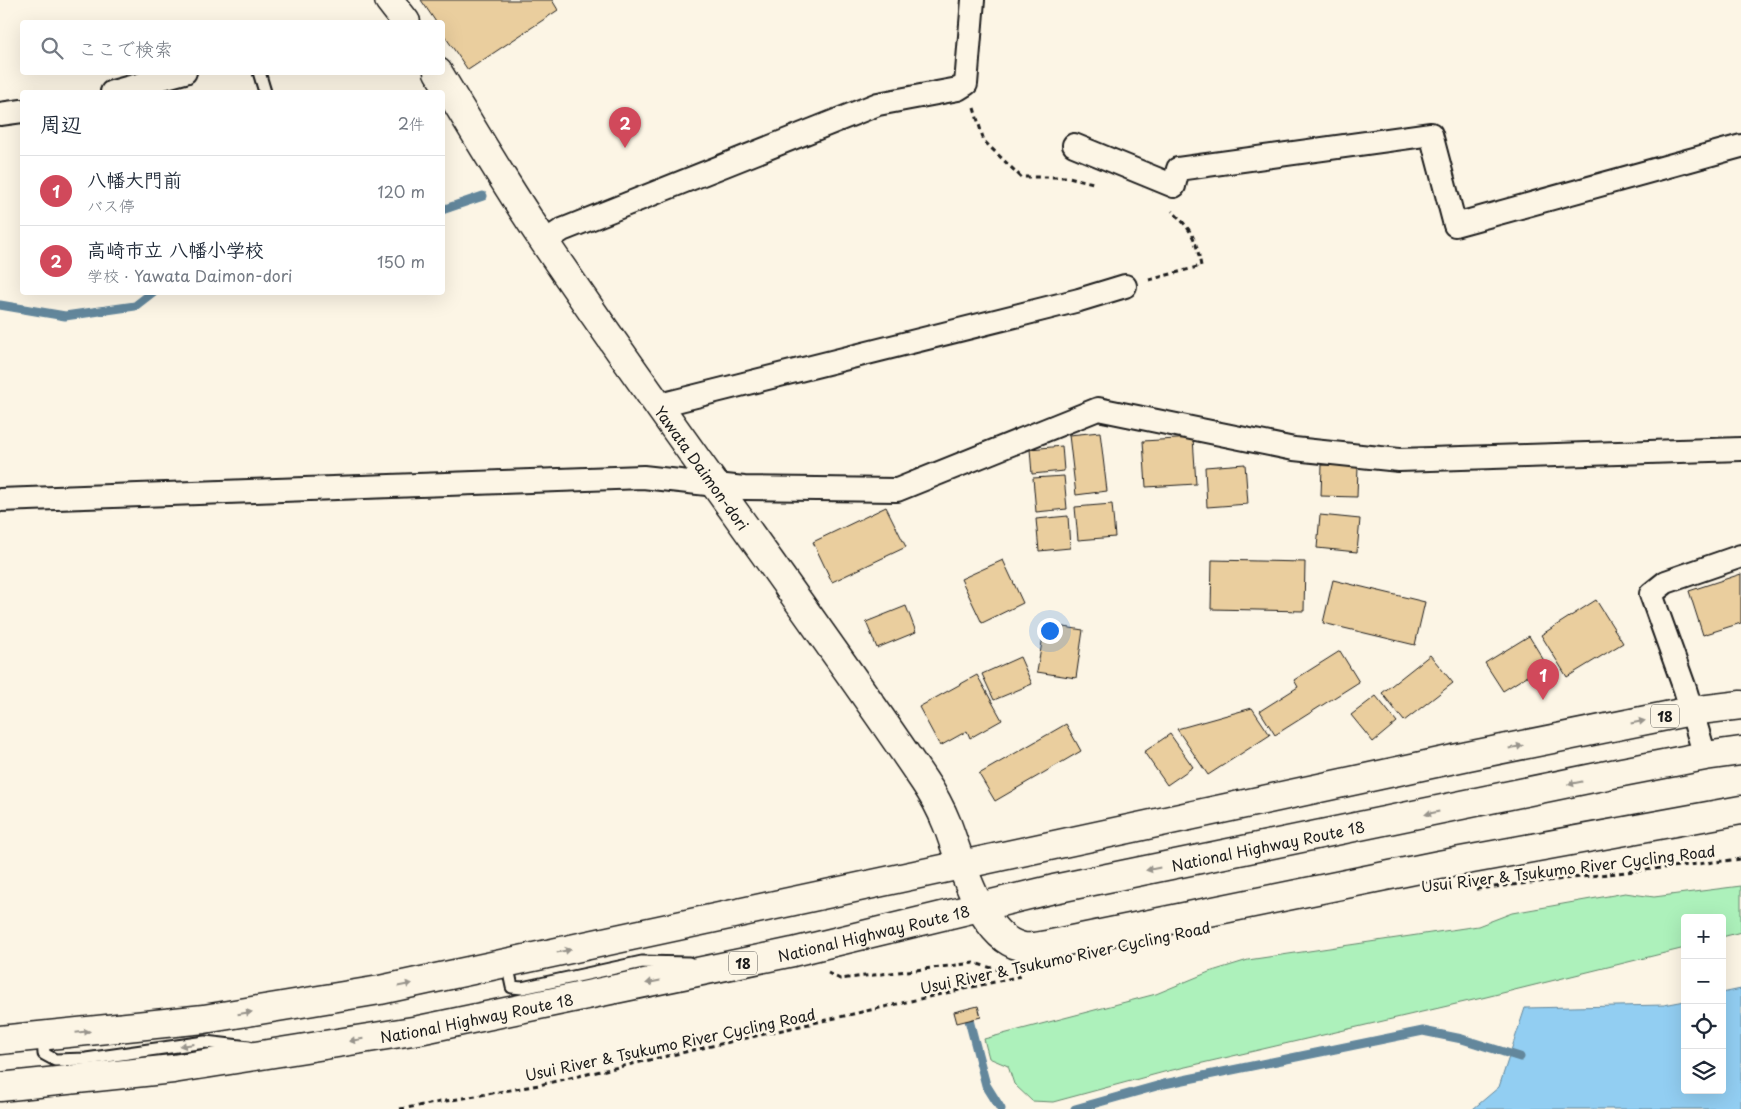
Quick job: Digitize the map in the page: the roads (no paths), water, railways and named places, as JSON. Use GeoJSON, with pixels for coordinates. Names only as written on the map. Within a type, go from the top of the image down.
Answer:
{"type":"FeatureCollection","features":[{"type":"Feature","properties":{"kind":"main road","name":"Yawata Daimon-dori"},"geometry":{"type":"LineString","coordinates":[[440,75],[544,242],[660,405],[713,484],[825,636],[925,782],[946,822],[961,864],[980,907],[998,933],[1011,943],[1023,948],[1047,945],[1439,865],[1741,810]]}},
{"type":"Feature","properties":{"kind":"main road","name":"18"},"geometry":{"type":"LineString","coordinates":[[0,1040],[204,1019],[380,990],[961,864],[1691,711],[1741,705]]}},
{"type":"Feature","properties":{"kind":"main road","name":"National Highway Route 18"},"geometry":{"type":"LineString","coordinates":[[0,1087],[173,1069],[419,1030],[736,964],[1054,889],[1705,756],[1741,752]]}},
{"type":"Feature","properties":{"kind":"street"},"geometry":{"type":"LineString","coordinates":[[544,242],[562,230],[878,104],[958,89],[966,84],[972,0]]}},
{"type":"Feature","properties":{"kind":"street"},"geometry":{"type":"LineString","coordinates":[[120,90],[174,75]]}},
{"type":"Feature","properties":{"kind":"street"},"geometry":{"type":"LineString","coordinates":[[0,114],[20,111]]}},
{"type":"Feature","properties":{"kind":"street"},"geometry":{"type":"LineString","coordinates":[[1074,145],[1174,186],[1178,169],[1431,134],[1455,226],[1741,146]]}},
{"type":"Feature","properties":{"kind":"street"},"geometry":{"type":"LineString","coordinates":[[660,405],[1079,300],[1125,286]]}},
{"type":"Feature","properties":{"kind":"street"},"geometry":{"type":"LineString","coordinates":[[0,500],[643,477],[744,488],[897,490],[1098,409],[1294,449],[1399,460],[1741,449]]}},
{"type":"Feature","properties":{"kind":"street"},"geometry":{"type":"LineString","coordinates":[[1705,756],[1685,690],[1650,594],[1666,582],[1741,556]]}},
{"type":"Feature","properties":{"kind":"lane"},"geometry":{"type":"LineString","coordinates":[[261,75],[264,90]]}},
{"type":"Feature","properties":{"kind":"lane"},"geometry":{"type":"LineString","coordinates":[[506,963],[512,987],[522,988],[642,962],[736,964]]}},
{"type":"Feature","properties":{"kind":"lane"},"geometry":{"type":"LineString","coordinates":[[43,1037],[44,1054],[55,1060],[86,1059],[205,1042],[288,1051]]}},
{"type":"Feature","properties":{"kind":"water"},"geometry":{"type":"Polygon","coordinates":[[[1741,989],[1741,1109],[1473,1109],[1499,1087],[1525,1008],[1664,1005],[1681,1002],[1681,1094],[1726,1094],[1726,992],[1741,989]]]}},
{"type":"Feature","properties":{"kind":"waterway"},"geometry":{"type":"LineString","coordinates":[[445,209],[483,196]]}},
{"type":"Feature","properties":{"kind":"waterway"},"geometry":{"type":"LineString","coordinates":[[0,305],[65,316],[135,306],[149,295]]}},
{"type":"Feature","properties":{"kind":"waterway"},"geometry":{"type":"LineString","coordinates":[[969,1020],[986,1085],[1001,1109]]}},
{"type":"Feature","properties":{"kind":"waterway"},"geometry":{"type":"LineString","coordinates":[[1075,1109],[1164,1084],[1423,1031],[1462,1039],[1520,1057]]}},
{"type":"Feature","properties":{"kind":"place","name":"高崎市立 八幡小学校"},"geometry":{"type":"Point","coordinates":[625,148]}},
{"type":"Feature","properties":{"kind":"place","name":"八幡大門前"},"geometry":{"type":"Point","coordinates":[1543,700]}}]}
